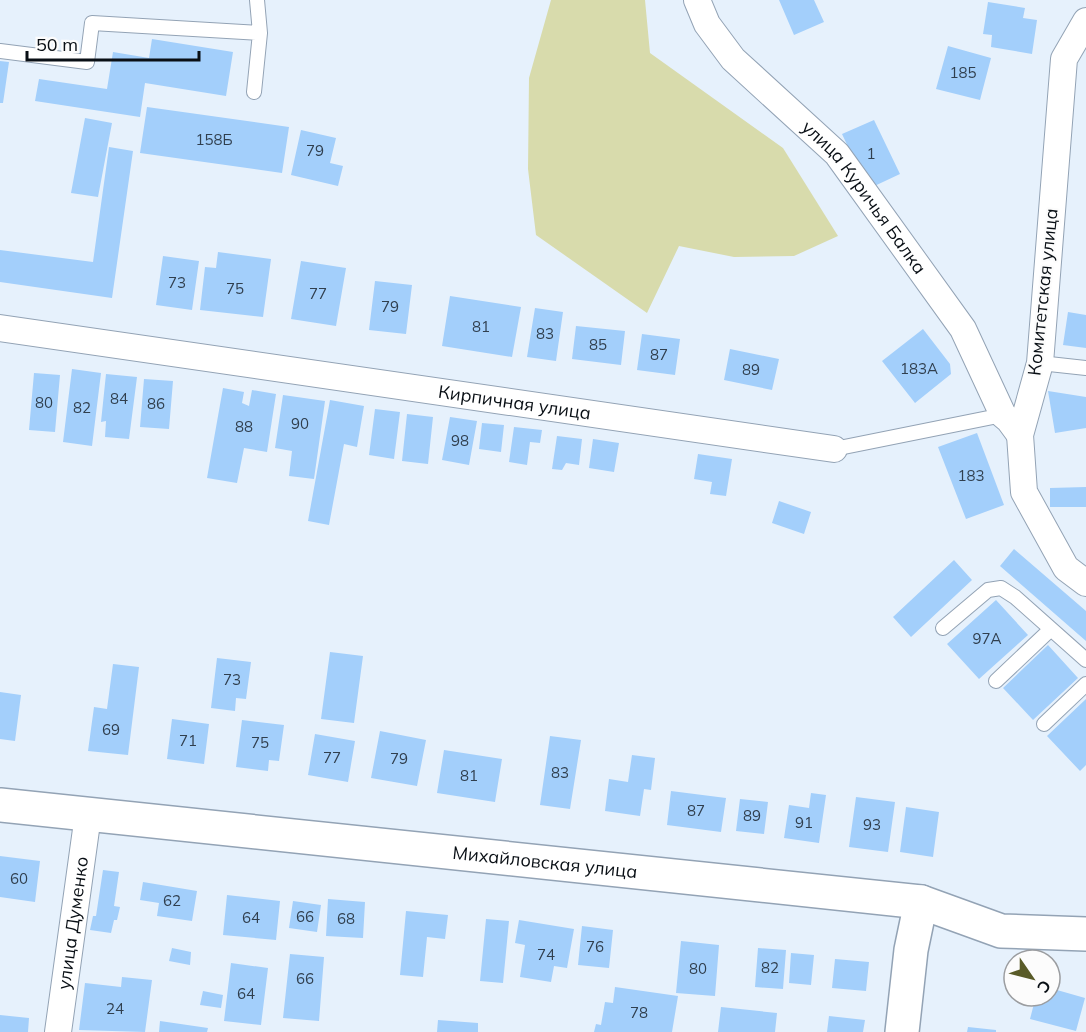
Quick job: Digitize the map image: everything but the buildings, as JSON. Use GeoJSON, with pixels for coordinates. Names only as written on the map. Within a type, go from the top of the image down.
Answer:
{"type":"FeatureCollection","features":[{"type":"Feature","properties":{"kind":"main road","name":"Михайловская улица"},"geometry":{"type":"LineString","coordinates":[[0,805],[921,902],[1001,931],[1086,934]]}},
{"type":"Feature","properties":{"kind":"main road"},"geometry":{"type":"LineString","coordinates":[[902,1032],[911,950],[921,902]]}},
{"type":"Feature","properties":{"kind":"street","name":"улица Куричья Балка"},"geometry":{"type":"LineString","coordinates":[[697,0],[710,12],[733,59],[837,154],[963,329],[1003,415]]}},
{"type":"Feature","properties":{"kind":"street","name":"Комитетская улица"},"geometry":{"type":"LineString","coordinates":[[1086,21],[1064,59],[1040,363],[1020,435],[1024,492],[1066,568],[1086,583]]}},
{"type":"Feature","properties":{"kind":"street","name":"Кирпичная улица"},"geometry":{"type":"LineString","coordinates":[[0,328],[834,449]]}},
{"type":"Feature","properties":{"kind":"street"},"geometry":{"type":"LineString","coordinates":[[1003,415],[1020,435]]}},
{"type":"Feature","properties":{"kind":"street","name":"улица Думенко"},"geometry":{"type":"LineString","coordinates":[[58,1032],[88,816]]}},
{"type":"Feature","properties":{"kind":"lane"},"geometry":{"type":"LineString","coordinates":[[254,92],[260,33],[257,0]]}},
{"type":"Feature","properties":{"kind":"lane"},"geometry":{"type":"LineString","coordinates":[[0,51],[87,62],[92,23],[260,33]]}},
{"type":"Feature","properties":{"kind":"lane"},"geometry":{"type":"LineString","coordinates":[[1040,363],[1086,368]]}},
{"type":"Feature","properties":{"kind":"lane","name":"Кирпичная улица"},"geometry":{"type":"LineString","coordinates":[[834,449],[1003,415]]}},
{"type":"Feature","properties":{"kind":"lane"},"geometry":{"type":"LineString","coordinates":[[943,627],[988,590],[1000,588],[1015,597],[1086,660]]}},
{"type":"Feature","properties":{"kind":"lane"},"geometry":{"type":"LineString","coordinates":[[996,681],[1051,629]]}},
{"type":"Feature","properties":{"kind":"lane"},"geometry":{"type":"LineString","coordinates":[[1044,724],[1086,684]]}},
{"type":"Feature","properties":{"kind":"green space"},"geometry":{"type":"Polygon","coordinates":[[[551,0],[645,0],[650,53],[783,148],[838,236],[794,256],[734,257],[679,246],[647,313],[536,235],[528,169],[529,78],[551,0]]]}}]}
